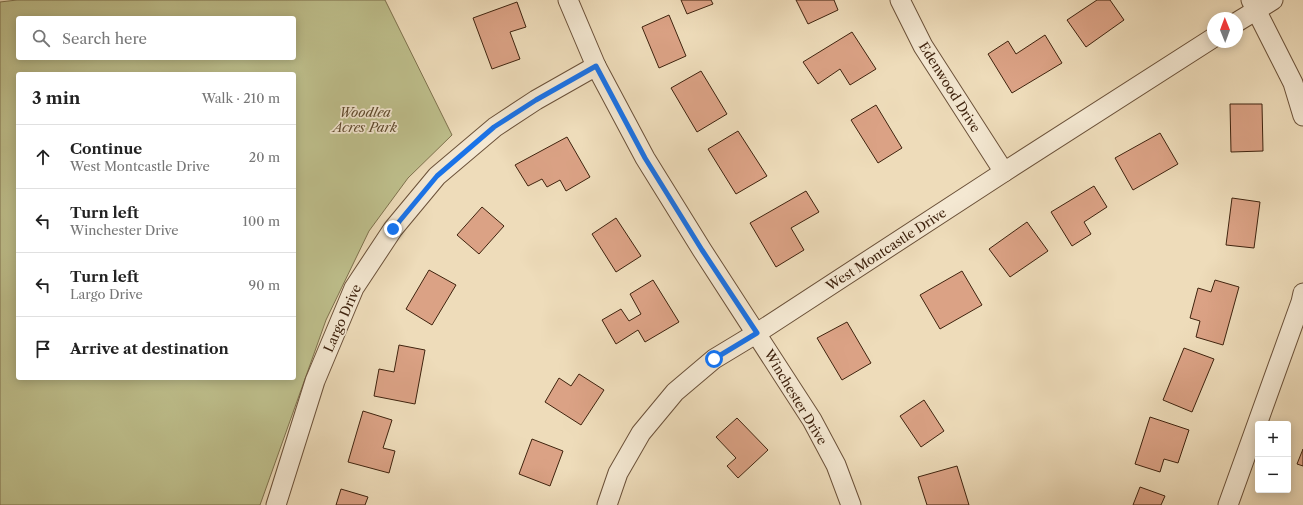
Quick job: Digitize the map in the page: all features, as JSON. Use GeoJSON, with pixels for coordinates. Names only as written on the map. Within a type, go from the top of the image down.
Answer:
{"type":"FeatureCollection","features":[{"type":"Feature","properties":{"kind":"street","name":"Winchester Drive"},"geometry":{"type":"LineString","coordinates":[[568,0],[596,66],[645,158],[702,250],[812,420],[836,465],[851,505]]}},
{"type":"Feature","properties":{"kind":"street","name":"Edenwood Drive"},"geometry":{"type":"LineString","coordinates":[[900,0],[923,46],[1004,172]]}},
{"type":"Feature","properties":{"kind":"street"},"geometry":{"type":"LineString","coordinates":[[1243,16],[1254,5],[1273,0]]}},
{"type":"Feature","properties":{"kind":"street"},"geometry":{"type":"LineString","coordinates":[[1254,5],[1293,83],[1303,116]]}},
{"type":"Feature","properties":{"kind":"street","name":"West Montcastle Drive"},"geometry":{"type":"LineString","coordinates":[[607,505],[618,473],[637,440],[675,392],[714,359],[757,333],[1207,42]]}},
{"type":"Feature","properties":{"kind":"street","name":"Largo Drive"},"geometry":{"type":"LineString","coordinates":[[276,505],[314,381],[354,288],[393,229],[437,176],[494,127],[536,100],[596,66]]}},
{"type":"Feature","properties":{"kind":"street"},"geometry":{"type":"LineString","coordinates":[[1228,505],[1303,293]]}},
{"type":"Feature","properties":{"kind":"green space","name":"Woodlea Acres Park"},"geometry":{"type":"Polygon","coordinates":[[[17,0],[385,0],[452,135],[408,178],[369,231],[326,320],[260,505],[0,505],[0,2],[17,0]]]}},
{"type":"Feature","properties":{"kind":"building"},"geometry":{"type":"Polygon","coordinates":[[[681,0],[711,0],[713,4],[687,14],[681,0]]]}},
{"type":"Feature","properties":{"kind":"building"},"geometry":{"type":"Polygon","coordinates":[[[796,0],[834,0],[838,10],[808,24],[796,0]]]}},
{"type":"Feature","properties":{"kind":"building"},"geometry":{"type":"Polygon","coordinates":[[[1097,0],[1110,0],[1124,20],[1086,47],[1067,20],[1097,0]]]}},
{"type":"Feature","properties":{"kind":"building"},"geometry":{"type":"Polygon","coordinates":[[[517,2],[526,27],[510,32],[520,59],[492,69],[473,18],[517,2]]]}},
{"type":"Feature","properties":{"kind":"building"},"geometry":{"type":"Polygon","coordinates":[[[669,15],[686,56],[659,68],[642,27],[669,15]]]}},
{"type":"Feature","properties":{"kind":"building"},"geometry":{"type":"Polygon","coordinates":[[[852,32],[876,69],[850,85],[840,69],[818,84],[803,62],[852,32]]]}},
{"type":"Feature","properties":{"kind":"building"},"geometry":{"type":"Polygon","coordinates":[[[1045,35],[1062,63],[1012,93],[988,54],[1008,41],[1016,54],[1045,35]]]}},
{"type":"Feature","properties":{"kind":"building"},"geometry":{"type":"Polygon","coordinates":[[[701,71],[727,114],[697,132],[671,88],[701,71]]]}},
{"type":"Feature","properties":{"kind":"building"},"geometry":{"type":"Polygon","coordinates":[[[1230,104],[1262,104],[1263,151],[1231,152],[1230,104]]]}},
{"type":"Feature","properties":{"kind":"building"},"geometry":{"type":"Polygon","coordinates":[[[876,105],[902,148],[878,163],[851,120],[876,105]]]}},
{"type":"Feature","properties":{"kind":"building"},"geometry":{"type":"Polygon","coordinates":[[[738,131],[767,176],[736,194],[708,149],[738,131]]]}},
{"type":"Feature","properties":{"kind":"building"},"geometry":{"type":"Polygon","coordinates":[[[1160,133],[1178,164],[1133,190],[1115,158],[1160,133]]]}},
{"type":"Feature","properties":{"kind":"building"},"geometry":{"type":"Polygon","coordinates":[[[567,137],[590,177],[566,191],[560,180],[547,187],[542,179],[528,186],[515,165],[567,137]]]}},
{"type":"Feature","properties":{"kind":"building"},"geometry":{"type":"Polygon","coordinates":[[[1094,186],[1107,207],[1084,222],[1091,234],[1072,246],[1051,212],[1094,186]]]}},
{"type":"Feature","properties":{"kind":"building"},"geometry":{"type":"Polygon","coordinates":[[[806,191],[819,212],[791,228],[804,250],[776,267],[750,223],[806,191]]]}},
{"type":"Feature","properties":{"kind":"building"},"geometry":{"type":"Polygon","coordinates":[[[1232,198],[1260,202],[1254,248],[1226,245],[1232,198]]]}},
{"type":"Feature","properties":{"kind":"building"},"geometry":{"type":"Polygon","coordinates":[[[482,207],[504,226],[479,254],[457,235],[482,207]]]}},
{"type":"Feature","properties":{"kind":"building"},"geometry":{"type":"Polygon","coordinates":[[[616,218],[641,256],[616,272],[592,234],[616,218]]]}},
{"type":"Feature","properties":{"kind":"building"},"geometry":{"type":"Polygon","coordinates":[[[1027,222],[1048,251],[1010,277],[989,249],[1027,222]]]}},
{"type":"Feature","properties":{"kind":"building"},"geometry":{"type":"Polygon","coordinates":[[[429,270],[456,285],[432,325],[406,309],[429,270]]]}},
{"type":"Feature","properties":{"kind":"building"},"geometry":{"type":"Polygon","coordinates":[[[962,271],[982,305],[940,329],[920,295],[962,271]]]}},
{"type":"Feature","properties":{"kind":"building"},"geometry":{"type":"Polygon","coordinates":[[[653,280],[679,322],[645,342],[638,330],[616,344],[602,320],[621,309],[629,321],[641,314],[630,294],[653,280]]]}},
{"type":"Feature","properties":{"kind":"building"},"geometry":{"type":"Polygon","coordinates":[[[1215,280],[1239,287],[1223,345],[1196,337],[1200,321],[1190,318],[1198,288],[1211,292],[1215,280]]]}},
{"type":"Feature","properties":{"kind":"building"},"geometry":{"type":"Polygon","coordinates":[[[847,322],[871,363],[842,380],[817,338],[847,322]]]}},
{"type":"Feature","properties":{"kind":"building"},"geometry":{"type":"Polygon","coordinates":[[[399,345],[425,350],[415,404],[374,396],[379,369],[394,372],[399,345]]]}},
{"type":"Feature","properties":{"kind":"building"},"geometry":{"type":"Polygon","coordinates":[[[1184,348],[1214,359],[1192,412],[1163,400],[1184,348]]]}},
{"type":"Feature","properties":{"kind":"building"},"geometry":{"type":"Polygon","coordinates":[[[579,374],[604,390],[581,425],[545,402],[559,378],[571,386],[579,374]]]}},
{"type":"Feature","properties":{"kind":"building"},"geometry":{"type":"Polygon","coordinates":[[[924,400],[944,431],[921,447],[900,416],[924,400]]]}},
{"type":"Feature","properties":{"kind":"building"},"geometry":{"type":"Polygon","coordinates":[[[363,411],[392,420],[383,448],[395,451],[389,473],[348,462],[363,411]]]}},
{"type":"Feature","properties":{"kind":"building"},"geometry":{"type":"Polygon","coordinates":[[[1150,417],[1189,430],[1178,463],[1164,459],[1160,472],[1135,464],[1150,417]]]}},
{"type":"Feature","properties":{"kind":"building"},"geometry":{"type":"Polygon","coordinates":[[[737,418],[768,450],[738,478],[727,466],[736,458],[716,437],[737,418]]]}},
{"type":"Feature","properties":{"kind":"building"},"geometry":{"type":"Polygon","coordinates":[[[532,439],[563,451],[550,486],[519,474],[532,439]]]}},
{"type":"Feature","properties":{"kind":"building"},"geometry":{"type":"Polygon","coordinates":[[[1303,449],[1303,466],[1297,464],[1303,449]]]}},
{"type":"Feature","properties":{"kind":"building"},"geometry":{"type":"Polygon","coordinates":[[[957,466],[969,505],[927,505],[918,477],[957,466]]]}},
{"type":"Feature","properties":{"kind":"building"},"geometry":{"type":"Polygon","coordinates":[[[1140,487],[1165,496],[1161,505],[1133,505],[1140,487]]]}},
{"type":"Feature","properties":{"kind":"building"},"geometry":{"type":"Polygon","coordinates":[[[341,489],[368,497],[365,505],[336,505],[341,489]]]}},
{"type":"Feature","properties":{"kind":"route"},"geometry":{"type":"LineString","coordinates":[[393,229],[437,176],[494,127],[536,100],[596,66],[645,158],[702,250],[757,333],[714,359]]}}]}
